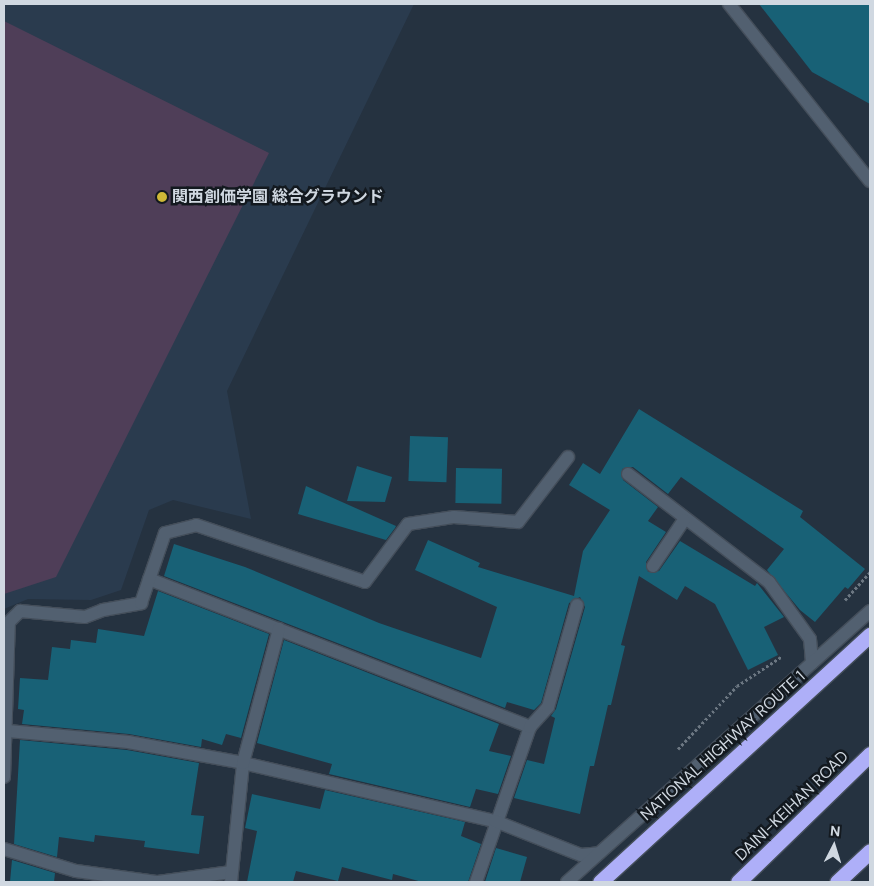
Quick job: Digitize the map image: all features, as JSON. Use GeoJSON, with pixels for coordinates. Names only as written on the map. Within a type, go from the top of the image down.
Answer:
{"type":"FeatureCollection","features":[{"type":"Feature","properties":{"kind":"highway","name":"NATIONAL HIGHWAY ROUTE 1"},"geometry":{"type":"LineString","coordinates":[[600,882],[870,635]]}},
{"type":"Feature","properties":{"kind":"highway","name":"DAINI-KEIHAN ROAD"},"geometry":{"type":"LineString","coordinates":[[738,882],[870,754]]}},
{"type":"Feature","properties":{"kind":"highway"},"geometry":{"type":"LineString","coordinates":[[837,882],[870,851]]}},
{"type":"Feature","properties":{"kind":"street"},"geometry":{"type":"LineString","coordinates":[[729,4],[870,181]]}},
{"type":"Feature","properties":{"kind":"street"},"geometry":{"type":"LineString","coordinates":[[4,777],[8,731],[9,622],[20,611],[85,617],[103,610],[140,604],[165,533],[196,525],[365,582],[408,524],[454,516],[518,522],[568,457]]}},
{"type":"Feature","properties":{"kind":"street"},"geometry":{"type":"LineString","coordinates":[[628,474],[684,520],[769,582],[810,639],[812,663]]}},
{"type":"Feature","properties":{"kind":"street"},"geometry":{"type":"LineString","coordinates":[[653,566],[684,520]]}},
{"type":"Feature","properties":{"kind":"street"},"geometry":{"type":"LineString","coordinates":[[149,578],[530,727]]}},
{"type":"Feature","properties":{"kind":"street"},"geometry":{"type":"LineString","coordinates":[[476,882],[495,821],[530,727],[548,707],[577,605]]}},
{"type":"Feature","properties":{"kind":"street"},"geometry":{"type":"LineString","coordinates":[[567,882],[870,610]]}},
{"type":"Feature","properties":{"kind":"street"},"geometry":{"type":"LineString","coordinates":[[4,849],[76,870],[140,881],[157,882],[231,877],[243,764],[278,629]]}},
{"type":"Feature","properties":{"kind":"street"},"geometry":{"type":"LineString","coordinates":[[8,731],[128,742],[243,764],[495,821],[581,856],[599,853]]}},
{"type":"Feature","properties":{"kind":"shaded area","name":"関西創価学園 総合グラウンド"},"geometry":{"type":"Polygon","coordinates":[[[4,4],[414,4],[227,391],[251,519],[173,500],[149,510],[121,590],[91,600],[28,599],[4,609],[4,4]]]}},
{"type":"Feature","properties":{"kind":"shaded area"},"geometry":{"type":"Polygon","coordinates":[[[4,21],[269,153],[56,577],[4,594],[4,21]]]}},
{"type":"Feature","properties":{"kind":"building"},"geometry":{"type":"Polygon","coordinates":[[[759,4],[870,4],[870,104],[812,72],[759,4]]]}},
{"type":"Feature","properties":{"kind":"building"},"geometry":{"type":"Polygon","coordinates":[[[639,409],[803,511],[800,517],[865,569],[848,589],[845,587],[815,622],[800,610],[767,570],[784,549],[681,477],[668,494],[633,467],[622,469],[623,480],[658,507],[648,521],[666,532],[646,562],[648,572],[659,571],[680,541],[755,586],[757,583],[784,617],[764,627],[778,655],[748,670],[715,604],[685,586],[677,600],[639,576],[621,645],[625,646],[611,705],[608,705],[594,766],[590,766],[580,814],[514,798],[527,760],[544,764],[555,718],[551,716],[556,709],[585,607],[580,597],[569,603],[541,703],[534,710],[507,702],[505,708],[164,576],[174,544],[245,567],[379,623],[481,658],[497,607],[415,570],[428,540],[480,563],[478,567],[574,596],[583,551],[610,510],[569,485],[583,463],[600,474],[639,409]]]}},
{"type":"Feature","properties":{"kind":"building"},"geometry":{"type":"Polygon","coordinates":[[[410,436],[448,437],[446,482],[408,481],[410,436]]]}},
{"type":"Feature","properties":{"kind":"building"},"geometry":{"type":"Polygon","coordinates":[[[357,466],[392,477],[385,502],[347,501],[357,466]]]}},
{"type":"Feature","properties":{"kind":"building"},"geometry":{"type":"Polygon","coordinates":[[[456,468],[502,469],[501,504],[455,503],[456,468]]]}},
{"type":"Feature","properties":{"kind":"building"},"geometry":{"type":"Polygon","coordinates":[[[306,486],[396,526],[386,540],[298,514],[306,486]]]}},
{"type":"Feature","properties":{"kind":"building"},"geometry":{"type":"Polygon","coordinates":[[[158,591],[269,634],[241,738],[226,734],[222,745],[202,739],[201,747],[129,734],[22,724],[24,710],[18,709],[20,678],[48,680],[52,647],[70,649],[71,640],[96,643],[98,629],[144,636],[158,591]]]}},
{"type":"Feature","properties":{"kind":"building"},"geometry":{"type":"Polygon","coordinates":[[[284,640],[499,724],[489,751],[511,756],[498,794],[476,789],[470,807],[329,774],[332,764],[257,743],[284,640]]]}},
{"type":"Feature","properties":{"kind":"building"},"geometry":{"type":"Polygon","coordinates":[[[20,740],[127,750],[199,763],[191,815],[204,816],[199,854],[144,847],[145,841],[95,835],[94,842],[59,837],[57,857],[14,844],[20,740]]]}},
{"type":"Feature","properties":{"kind":"building"},"geometry":{"type":"Polygon","coordinates":[[[325,790],[465,822],[461,836],[481,844],[468,882],[422,882],[393,874],[392,880],[342,867],[338,881],[296,871],[293,882],[247,882],[257,831],[245,828],[252,794],[320,809],[325,790]]]}},
{"type":"Feature","properties":{"kind":"building"},"geometry":{"type":"Polygon","coordinates":[[[496,848],[527,857],[520,882],[485,882],[496,848]]]}},
{"type":"Feature","properties":{"kind":"building"},"geometry":{"type":"Polygon","coordinates":[[[12,860],[55,873],[54,882],[10,882],[12,860]]]}},
{"type":"Feature","properties":{"kind":"place","name":"関西創価学園 総合グラウンド"},"geometry":{"type":"Point","coordinates":[162,197]}}]}
